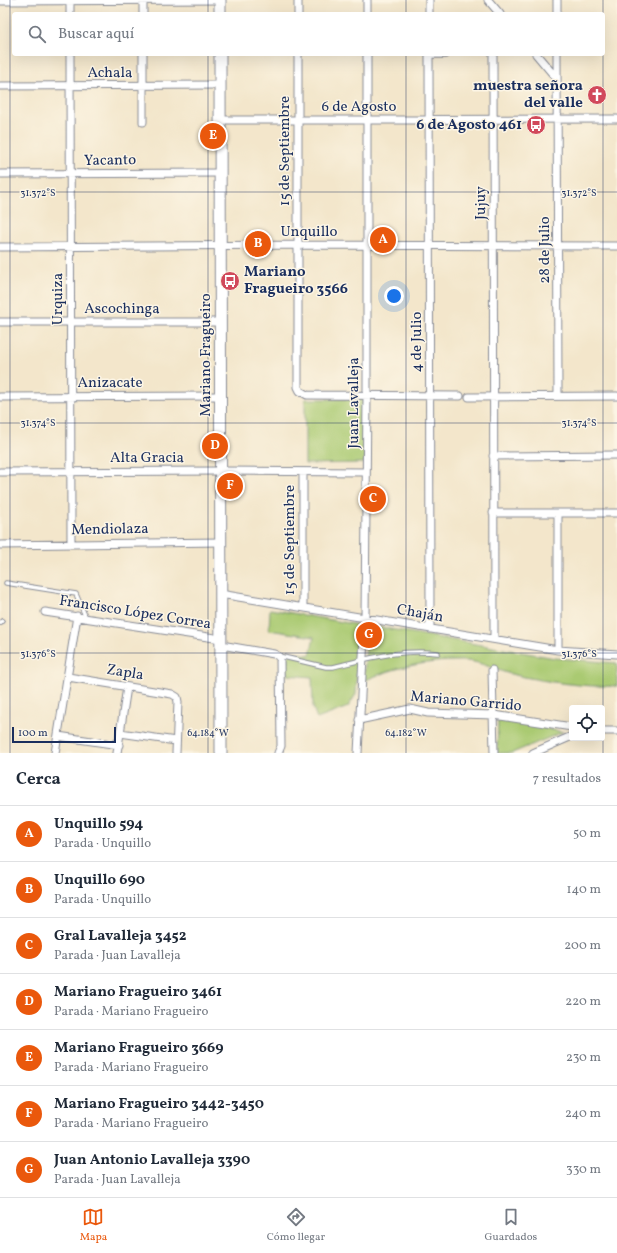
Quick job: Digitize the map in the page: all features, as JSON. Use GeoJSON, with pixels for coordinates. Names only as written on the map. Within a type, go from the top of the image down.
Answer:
{"type":"FeatureCollection","features":[{"type":"Feature","properties":{"kind":"main road"},"geometry":{"type":"LineString","coordinates":[[220,0],[220,12]]}},
{"type":"Feature","properties":{"kind":"main road","name":"Mariano Fragueiro"},"geometry":{"type":"LineString","coordinates":[[220,56],[220,594],[224,642],[221,753]]}},
{"type":"Feature","properties":{"kind":"street"},"geometry":{"type":"LineString","coordinates":[[70,0],[70,12]]}},
{"type":"Feature","properties":{"kind":"street"},"geometry":{"type":"LineString","coordinates":[[143,0],[143,12]]}},
{"type":"Feature","properties":{"kind":"street"},"geometry":{"type":"LineString","coordinates":[[0,1],[220,0]]}},
{"type":"Feature","properties":{"kind":"street"},"geometry":{"type":"LineString","coordinates":[[298,0],[298,12]]}},
{"type":"Feature","properties":{"kind":"street"},"geometry":{"type":"LineString","coordinates":[[367,0],[367,12]]}},
{"type":"Feature","properties":{"kind":"street"},"geometry":{"type":"LineString","coordinates":[[428,0],[429,12]]}},
{"type":"Feature","properties":{"kind":"street"},"geometry":{"type":"LineString","coordinates":[[557,0],[557,12]]}},
{"type":"Feature","properties":{"kind":"street"},"geometry":{"type":"LineString","coordinates":[[490,2],[492,12]]}},
{"type":"Feature","properties":{"kind":"street"},"geometry":{"type":"LineString","coordinates":[[490,2],[498,12]]}},
{"type":"Feature","properties":{"kind":"street","name":"Urquiza"},"geometry":{"type":"LineString","coordinates":[[70,56],[71,544]]}},
{"type":"Feature","properties":{"kind":"street"},"geometry":{"type":"LineString","coordinates":[[143,56],[143,122]]}},
{"type":"Feature","properties":{"kind":"street","name":"15 de Septiembre"},"geometry":{"type":"LineString","coordinates":[[298,56],[298,387],[300,391],[307,395],[367,396]]}},
{"type":"Feature","properties":{"kind":"street","name":"Juan Lavalleja"},"geometry":{"type":"LineString","coordinates":[[358,753],[365,618],[368,245],[367,56]]}},
{"type":"Feature","properties":{"kind":"street","name":"4 de Julio"},"geometry":{"type":"LineString","coordinates":[[429,56],[430,629]]}},
{"type":"Feature","properties":{"kind":"street","name":"Jujuy"},"geometry":{"type":"LineString","coordinates":[[493,56],[494,638]]}},
{"type":"Feature","properties":{"kind":"street"},"geometry":{"type":"LineString","coordinates":[[538,56],[557,79]]}},
{"type":"Feature","properties":{"kind":"street","name":"28 de Julio"},"geometry":{"type":"LineString","coordinates":[[557,56],[558,396]]}},
{"type":"Feature","properties":{"kind":"street","name":"Achala"},"geometry":{"type":"LineString","coordinates":[[0,86],[220,85]]}},
{"type":"Feature","properties":{"kind":"street","name":"6 de Agosto"},"geometry":{"type":"LineString","coordinates":[[220,120],[617,119]]}},
{"type":"Feature","properties":{"kind":"street","name":"Yacanto"},"geometry":{"type":"LineString","coordinates":[[0,174],[220,172]]}},
{"type":"Feature","properties":{"kind":"street","name":"Unquillo"},"geometry":{"type":"LineString","coordinates":[[0,247],[298,245],[617,246]]}},
{"type":"Feature","properties":{"kind":"street","name":"Ascochinga"},"geometry":{"type":"LineString","coordinates":[[0,322],[220,322]]}},
{"type":"Feature","properties":{"kind":"street","name":"Anizacate"},"geometry":{"type":"LineString","coordinates":[[0,397],[220,396]]}},
{"type":"Feature","properties":{"kind":"street"},"geometry":{"type":"LineString","coordinates":[[367,396],[460,396]]}},
{"type":"Feature","properties":{"kind":"street"},"geometry":{"type":"LineString","coordinates":[[469,397],[617,396]]}},
{"type":"Feature","properties":{"kind":"street"},"geometry":{"type":"LineString","coordinates":[[493,456],[617,455]]}},
{"type":"Feature","properties":{"kind":"street","name":"Alta Gracia"},"geometry":{"type":"LineString","coordinates":[[0,472],[366,472]]}},
{"type":"Feature","properties":{"kind":"street","name":"15 de Septiembre"},"geometry":{"type":"LineString","coordinates":[[303,472],[303,608]]}},
{"type":"Feature","properties":{"kind":"street"},"geometry":{"type":"LineString","coordinates":[[494,513],[617,513]]}},
{"type":"Feature","properties":{"kind":"street"},"geometry":{"type":"LineString","coordinates":[[558,513],[558,650]]}},
{"type":"Feature","properties":{"kind":"street","name":"Mendiolaza"},"geometry":{"type":"LineString","coordinates":[[0,545],[221,542]]}},
{"type":"Feature","properties":{"kind":"street","name":"Chaján"},"geometry":{"type":"LineString","coordinates":[[220,594],[430,629],[494,638],[558,650],[598,654],[617,654]]}},
{"type":"Feature","properties":{"kind":"street","name":"Francisco López Correa"},"geometry":{"type":"LineString","coordinates":[[45,612],[77,616],[224,642],[278,656]]}},
{"type":"Feature","properties":{"kind":"street"},"geometry":{"type":"LineString","coordinates":[[55,753],[77,616]]}},
{"type":"Feature","properties":{"kind":"street"},"geometry":{"type":"LineString","coordinates":[[278,656],[280,659],[281,746],[278,753]]}},
{"type":"Feature","properties":{"kind":"street"},"geometry":{"type":"LineString","coordinates":[[492,670],[494,753]]}},
{"type":"Feature","properties":{"kind":"street","name":"Zapla"},"geometry":{"type":"LineString","coordinates":[[68,677],[172,694],[177,697],[178,702],[176,741]]}},
{"type":"Feature","properties":{"kind":"street"},"geometry":{"type":"LineString","coordinates":[[58,736],[118,749],[126,687]]}},
{"type":"Feature","properties":{"kind":"street","name":"Mariano Garrido"},"geometry":{"type":"LineString","coordinates":[[359,720],[410,709],[428,713],[494,715],[569,728]]}},
{"type":"Feature","properties":{"kind":"street"},"geometry":{"type":"LineString","coordinates":[[605,731],[617,731]]}},
{"type":"Feature","properties":{"kind":"street"},"geometry":{"type":"LineString","coordinates":[[120,733],[176,741],[176,753]]}},
{"type":"Feature","properties":{"kind":"street"},"geometry":{"type":"LineString","coordinates":[[533,753],[569,737]]}},
{"type":"Feature","properties":{"kind":"lane"},"geometry":{"type":"LineString","coordinates":[[6,583],[76,594],[86,618]]}},
{"type":"Feature","properties":{"kind":"lane"},"geometry":{"type":"LineString","coordinates":[[278,656],[326,667],[392,652],[418,651],[438,653]]}},
{"type":"Feature","properties":{"kind":"green space"},"geometry":{"type":"Polygon","coordinates":[[[305,399],[364,399],[365,463],[305,464],[305,399]]]}},
{"type":"Feature","properties":{"kind":"green space"},"geometry":{"type":"Polygon","coordinates":[[[270,609],[359,625],[356,694],[348,707],[317,719],[313,707],[312,677],[287,675],[287,652],[310,655],[314,637],[269,630],[270,609]]]}},
{"type":"Feature","properties":{"kind":"green space"},"geometry":{"type":"Polygon","coordinates":[[[367,625],[555,658],[617,663],[617,686],[579,685],[522,677],[467,661],[414,665],[388,671],[364,681],[367,625]]]}},
{"type":"Feature","properties":{"kind":"green space"},"geometry":{"type":"Polygon","coordinates":[[[498,719],[563,732],[512,753],[497,753],[498,719]]]}},
{"type":"Feature","properties":{"kind":"place","name":"muestra señora del valle"},"geometry":{"type":"Point","coordinates":[597,95]}},
{"type":"Feature","properties":{"kind":"place","name":"6 de Agosto 461"},"geometry":{"type":"Point","coordinates":[536,125]}},
{"type":"Feature","properties":{"kind":"place","name":"Mariano Fragueiro 3669"},"geometry":{"type":"Point","coordinates":[213,136]}},
{"type":"Feature","properties":{"kind":"place","name":"Unquillo 594"},"geometry":{"type":"Point","coordinates":[383,240]}},
{"type":"Feature","properties":{"kind":"place","name":"Unquillo 690"},"geometry":{"type":"Point","coordinates":[258,244]}},
{"type":"Feature","properties":{"kind":"place","name":"Mariano Fragueiro 3566"},"geometry":{"type":"Point","coordinates":[230,281]}},
{"type":"Feature","properties":{"kind":"place","name":"Mariano Fragueiro 3461"},"geometry":{"type":"Point","coordinates":[215,446]}},
{"type":"Feature","properties":{"kind":"place","name":"Mariano Fragueiro 3442-3450"},"geometry":{"type":"Point","coordinates":[230,486]}},
{"type":"Feature","properties":{"kind":"place","name":"Gral Lavalleja 3452"},"geometry":{"type":"Point","coordinates":[373,499]}},
{"type":"Feature","properties":{"kind":"place","name":"Juan Antonio Lavalleja 3390"},"geometry":{"type":"Point","coordinates":[369,635]}}]}
